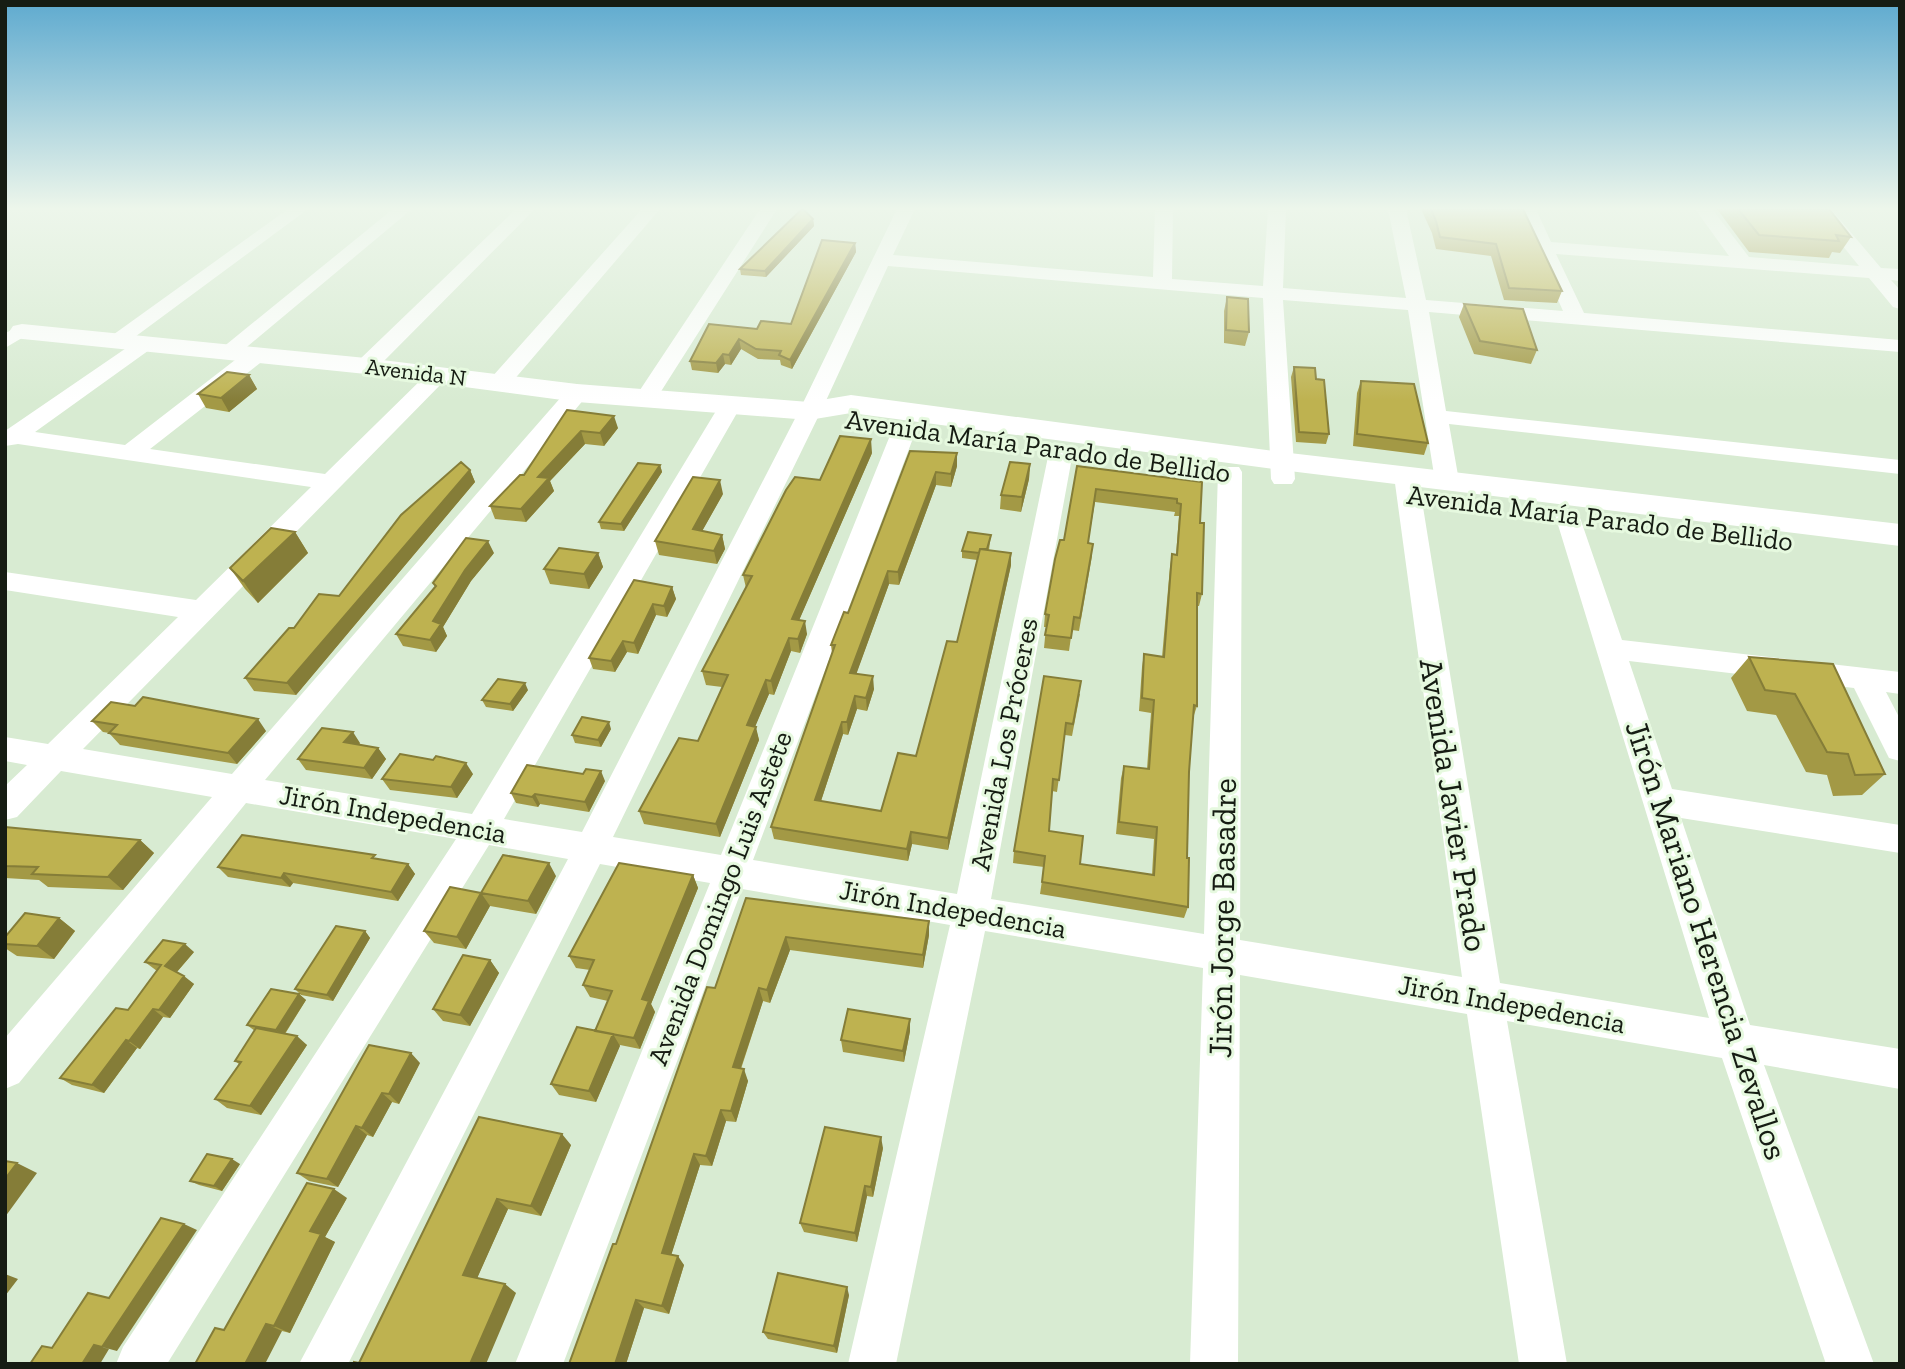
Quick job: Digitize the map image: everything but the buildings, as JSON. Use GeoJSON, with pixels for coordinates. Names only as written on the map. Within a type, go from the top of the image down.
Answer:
{"type":"FeatureCollection","features":[{"type":"Feature","properties":{"kind":"street"},"geometry":{"type":"LineString","coordinates":[[10,439],[219,273]]}},
{"type":"Feature","properties":{"kind":"street"},"geometry":{"type":"LineString","coordinates":[[130,453],[332,273]]}},
{"type":"Feature","properties":{"kind":"street"},"geometry":{"type":"LineString","coordinates":[[366,366],[461,273]]}},
{"type":"Feature","properties":{"kind":"street"},"geometry":{"type":"LineString","coordinates":[[499,383],[596,273]]}},
{"type":"Feature","properties":{"kind":"street"},"geometry":{"type":"LineString","coordinates":[[645,399],[727,273]]}},
{"type":"Feature","properties":{"kind":"street"},"geometry":{"type":"LineString","coordinates":[[323,1364],[592,848],[875,273]]}},
{"type":"Feature","properties":{"kind":"street"},"geometry":{"type":"LineString","coordinates":[[1038,273],[1900,345]]}},
{"type":"Feature","properties":{"kind":"street"},"geometry":{"type":"LineString","coordinates":[[1162,273],[1162,283]]}},
{"type":"Feature","properties":{"kind":"street"},"geometry":{"type":"LineString","coordinates":[[1274,273],[1282,470]]}},
{"type":"Feature","properties":{"kind":"street"},"geometry":{"type":"LineString","coordinates":[[1411,273],[1447,481]]}},
{"type":"Feature","properties":{"kind":"street"},"geometry":{"type":"LineString","coordinates":[[1556,273],[1575,316]]}},
{"type":"Feature","properties":{"kind":"street"},"geometry":{"type":"LineString","coordinates":[[1877,273],[1900,275]]}},
{"type":"Feature","properties":{"kind":"street"},"geometry":{"type":"LineString","coordinates":[[1877,273],[1900,303]]}},
{"type":"Feature","properties":{"kind":"street","name":"Avenida N"},"geometry":{"type":"LineString","coordinates":[[11,335],[242,353],[577,393],[809,411]]}},
{"type":"Feature","properties":{"kind":"street"},"geometry":{"type":"LineString","coordinates":[[5,807],[438,376]]}},
{"type":"Feature","properties":{"kind":"street"},"geometry":{"type":"LineString","coordinates":[[5,1069],[239,788],[577,393]]}},
{"type":"Feature","properties":{"kind":"street","name":"Avenida María Parado de Bellido"},"geometry":{"type":"LineString","coordinates":[[809,411],[851,404],[1282,470],[1407,485],[1568,515],[1900,554]]}},
{"type":"Feature","properties":{"kind":"street"},"geometry":{"type":"LineString","coordinates":[[140,1364],[481,829],[730,406]]}},
{"type":"Feature","properties":{"kind":"street","name":"Avenida María Parado de Bellido"},"geometry":{"type":"LineString","coordinates":[[809,411],[841,422],[903,433],[1230,472],[1282,470]]}},
{"type":"Feature","properties":{"kind":"street"},"geometry":{"type":"LineString","coordinates":[[1434,416],[1900,467]]}},
{"type":"Feature","properties":{"kind":"street","name":"Avenida Domingo Luis Astete"},"geometry":{"type":"LineString","coordinates":[[540,1364],[903,433]]}},
{"type":"Feature","properties":{"kind":"street"},"geometry":{"type":"LineString","coordinates":[[10,439],[130,453],[332,483]]}},
{"type":"Feature","properties":{"kind":"street","name":"Avenida Los Próceres"},"geometry":{"type":"LineString","coordinates":[[872,1364],[971,912],[1061,452]]}},
{"type":"Feature","properties":{"kind":"street","name":"Jirón Jorge Basadre"},"geometry":{"type":"LineString","coordinates":[[1214,1364],[1230,472]]}},
{"type":"Feature","properties":{"kind":"street","name":"Avenida María Parado de Bellido"},"geometry":{"type":"LineString","coordinates":[[1407,485],[1447,481],[1900,535]]}},
{"type":"Feature","properties":{"kind":"street","name":"Avenida Javier Prado"},"geometry":{"type":"LineString","coordinates":[[1407,485],[1484,999],[1543,1364]]}},
{"type":"Feature","properties":{"kind":"street","name":"Jirón Mariano Herencia Zevallos"},"geometry":{"type":"LineString","coordinates":[[1568,515],[1736,1041],[1850,1364]]}},
{"type":"Feature","properties":{"kind":"street"},"geometry":{"type":"LineString","coordinates":[[5,581],[203,611]]}},
{"type":"Feature","properties":{"kind":"street"},"geometry":{"type":"LineString","coordinates":[[1612,649],[1900,683]]}},
{"type":"Feature","properties":{"kind":"street"},"geometry":{"type":"LineString","coordinates":[[1864,679],[1900,750]]}},
{"type":"Feature","properties":{"kind":"street","name":"Jirón Indepedencia"},"geometry":{"type":"LineString","coordinates":[[5,749],[1900,1069]]}},
{"type":"Feature","properties":{"kind":"street"},"geometry":{"type":"LineString","coordinates":[[1661,801],[1900,839]]}}]}
